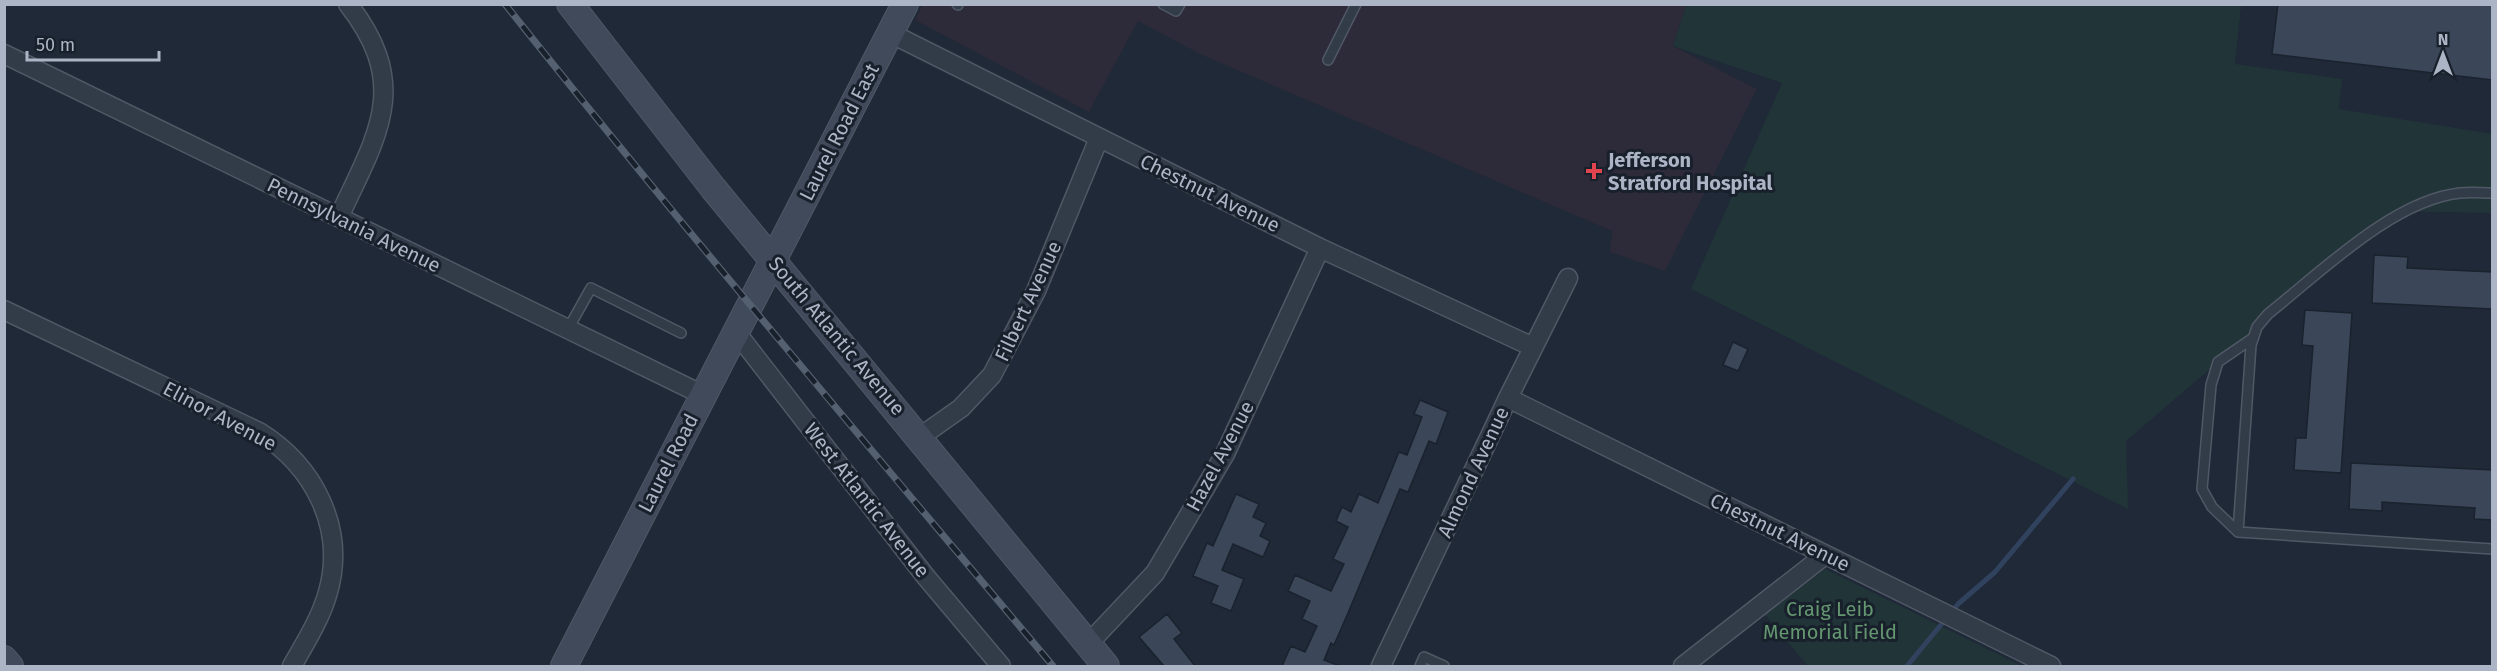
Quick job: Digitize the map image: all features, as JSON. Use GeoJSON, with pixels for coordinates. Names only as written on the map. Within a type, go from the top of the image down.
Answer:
{"type":"FeatureCollection","features":[{"type":"Feature","properties":{"kind":"street"},"geometry":{"type":"LineString","coordinates":[[339,217],[379,127],[384,93],[382,64],[377,51],[363,23],[348,4]]}},
{"type":"Feature","properties":{"kind":"street","name":"South Atlantic Avenue"},"geometry":{"type":"LineString","coordinates":[[570,4],[773,260],[1106,666]]}},
{"type":"Feature","properties":{"kind":"street","name":"Laurel Road East"},"geometry":{"type":"LineString","coordinates":[[773,260],[904,4]]}},
{"type":"Feature","properties":{"kind":"street","name":"Chestnut Avenue"},"geometry":{"type":"LineString","coordinates":[[890,33],[1320,248],[1533,348]]}},
{"type":"Feature","properties":{"kind":"street","name":"Pennsylvania Avenue"},"geometry":{"type":"LineString","coordinates":[[4,54],[703,395]]}},
{"type":"Feature","properties":{"kind":"street","name":"Filbert Avenue"},"geometry":{"type":"LineString","coordinates":[[920,437],[962,408],[992,375],[1036,291],[1099,138]]}},
{"type":"Feature","properties":{"kind":"street","name":"Hazel Avenue"},"geometry":{"type":"LineString","coordinates":[[1088,644],[1155,573],[1225,454],[1320,248]]}},
{"type":"Feature","properties":{"kind":"street","name":"Laurel Road"},"geometry":{"type":"LineString","coordinates":[[564,666],[773,260]]}},
{"type":"Feature","properties":{"kind":"street","name":"Almond Avenue"},"geometry":{"type":"LineString","coordinates":[[1381,666],[1508,398],[1568,278]]}},
{"type":"Feature","properties":{"kind":"street","name":"Elinor Avenue"},"geometry":{"type":"LineString","coordinates":[[4,310],[260,432],[285,450],[303,469],[318,493],[328,519],[332,569],[324,605],[292,666]]}},
{"type":"Feature","properties":{"kind":"street","name":"West Atlantic Avenue"},"geometry":{"type":"LineString","coordinates":[[736,332],[926,577],[1001,666]]}},
{"type":"Feature","properties":{"kind":"street","name":"Chestnut Avenue"},"geometry":{"type":"LineString","coordinates":[[1508,398],[2051,666]]}},
{"type":"Feature","properties":{"kind":"street"},"geometry":{"type":"LineString","coordinates":[[1683,666],[1825,555]]}},
{"type":"Feature","properties":{"kind":"street"},"geometry":{"type":"LineString","coordinates":[[4,659],[10,666]]}},
{"type":"Feature","properties":{"kind":"lane"},"geometry":{"type":"LineString","coordinates":[[1163,4],[1176,12],[1180,4]]}},
{"type":"Feature","properties":{"kind":"lane"},"geometry":{"type":"LineString","coordinates":[[1328,60],[1356,4]]}},
{"type":"Feature","properties":{"kind":"lane"},"geometry":{"type":"LineString","coordinates":[[2238,532],[2253,338],[2257,327],[2268,314],[2379,225],[2404,211],[2444,196],[2460,193],[2493,193]]}},
{"type":"Feature","properties":{"kind":"lane"},"geometry":{"type":"LineString","coordinates":[[568,329],[591,288],[681,333]]}},
{"type":"Feature","properties":{"kind":"lane"},"geometry":{"type":"LineString","coordinates":[[2253,338],[2218,362],[2211,385],[2202,489],[2212,507],[2238,532],[2493,549]]}},
{"type":"Feature","properties":{"kind":"lane"},"geometry":{"type":"LineString","coordinates":[[1420,666],[1425,657],[1444,666]]}},
{"type":"Feature","properties":{"kind":"shaded area","name":"Jefferson Stratford Hospital"},"geometry":{"type":"Polygon","coordinates":[[[923,4],[1686,5],[1673,46],[1757,89],[1665,271],[1610,252],[1612,231],[1202,55],[1138,21],[1089,112],[915,20],[923,4]]]}},
{"type":"Feature","properties":{"kind":"green space"},"geometry":{"type":"Polygon","coordinates":[[[1686,5],[2241,5],[2235,64],[2342,79],[2339,109],[2492,134],[2492,213],[2394,211],[2126,441],[2128,509],[1691,289],[1782,83],[1673,46],[1686,5]]]}},
{"type":"Feature","properties":{"kind":"green space","name":"Craig Leib Memorial Field"},"geometry":{"type":"Polygon","coordinates":[[[1825,569],[2022,666],[1808,666],[1765,615],[1825,569]]]}},
{"type":"Feature","properties":{"kind":"building"},"geometry":{"type":"Polygon","coordinates":[[[2278,4],[2493,4],[2493,80],[2272,54],[2278,4]]]}},
{"type":"Feature","properties":{"kind":"building"},"geometry":{"type":"Polygon","coordinates":[[[2374,255],[2408,257],[2407,268],[2493,272],[2493,309],[2372,303],[2374,255]]]}},
{"type":"Feature","properties":{"kind":"building"},"geometry":{"type":"Polygon","coordinates":[[[2305,310],[2352,313],[2341,473],[2294,470],[2296,438],[2306,438],[2313,346],[2302,345],[2305,310]]]}},
{"type":"Feature","properties":{"kind":"building"},"geometry":{"type":"Polygon","coordinates":[[[1733,342],[1748,349],[1738,371],[1723,365],[1733,342]]]}},
{"type":"Feature","properties":{"kind":"building"},"geometry":{"type":"Polygon","coordinates":[[[1420,400],[1448,412],[1436,444],[1429,441],[1408,492],[1400,489],[1334,645],[1331,643],[1324,660],[1340,666],[1282,666],[1291,646],[1305,652],[1317,626],[1302,619],[1310,601],[1288,591],[1295,575],[1331,591],[1344,564],[1333,559],[1348,527],[1336,521],[1342,507],[1351,512],[1359,494],[1378,503],[1399,452],[1407,455],[1422,417],[1414,414],[1420,400]]]}},
{"type":"Feature","properties":{"kind":"building"},"geometry":{"type":"Polygon","coordinates":[[[2351,463],[2493,470],[2493,520],[2474,519],[2475,508],[2382,502],[2382,511],[2349,509],[2351,463]]]}},
{"type":"Feature","properties":{"kind":"building"},"geometry":{"type":"Polygon","coordinates":[[[1236,494],[1259,504],[1253,517],[1266,523],[1260,536],[1270,541],[1263,557],[1233,544],[1222,570],[1244,579],[1231,611],[1211,603],[1218,586],[1193,576],[1207,543],[1213,546],[1236,494]]]}},
{"type":"Feature","properties":{"kind":"building"},"geometry":{"type":"Polygon","coordinates":[[[1167,614],[1182,633],[1174,639],[1195,666],[1164,666],[1139,637],[1167,614]]]}},
{"type":"Feature","properties":{"kind":"waterway"},"geometry":{"type":"LineString","coordinates":[[1907,666],[1958,604],[1995,572],[2073,479]]}},
{"type":"Feature","properties":{"kind":"railway"},"geometry":{"type":"LineString","coordinates":[[505,4],[708,254],[1053,666]]}},
{"type":"Feature","properties":{"kind":"place","name":"Jefferson Stratford Hospital"},"geometry":{"type":"Point","coordinates":[1594,171]}}]}
